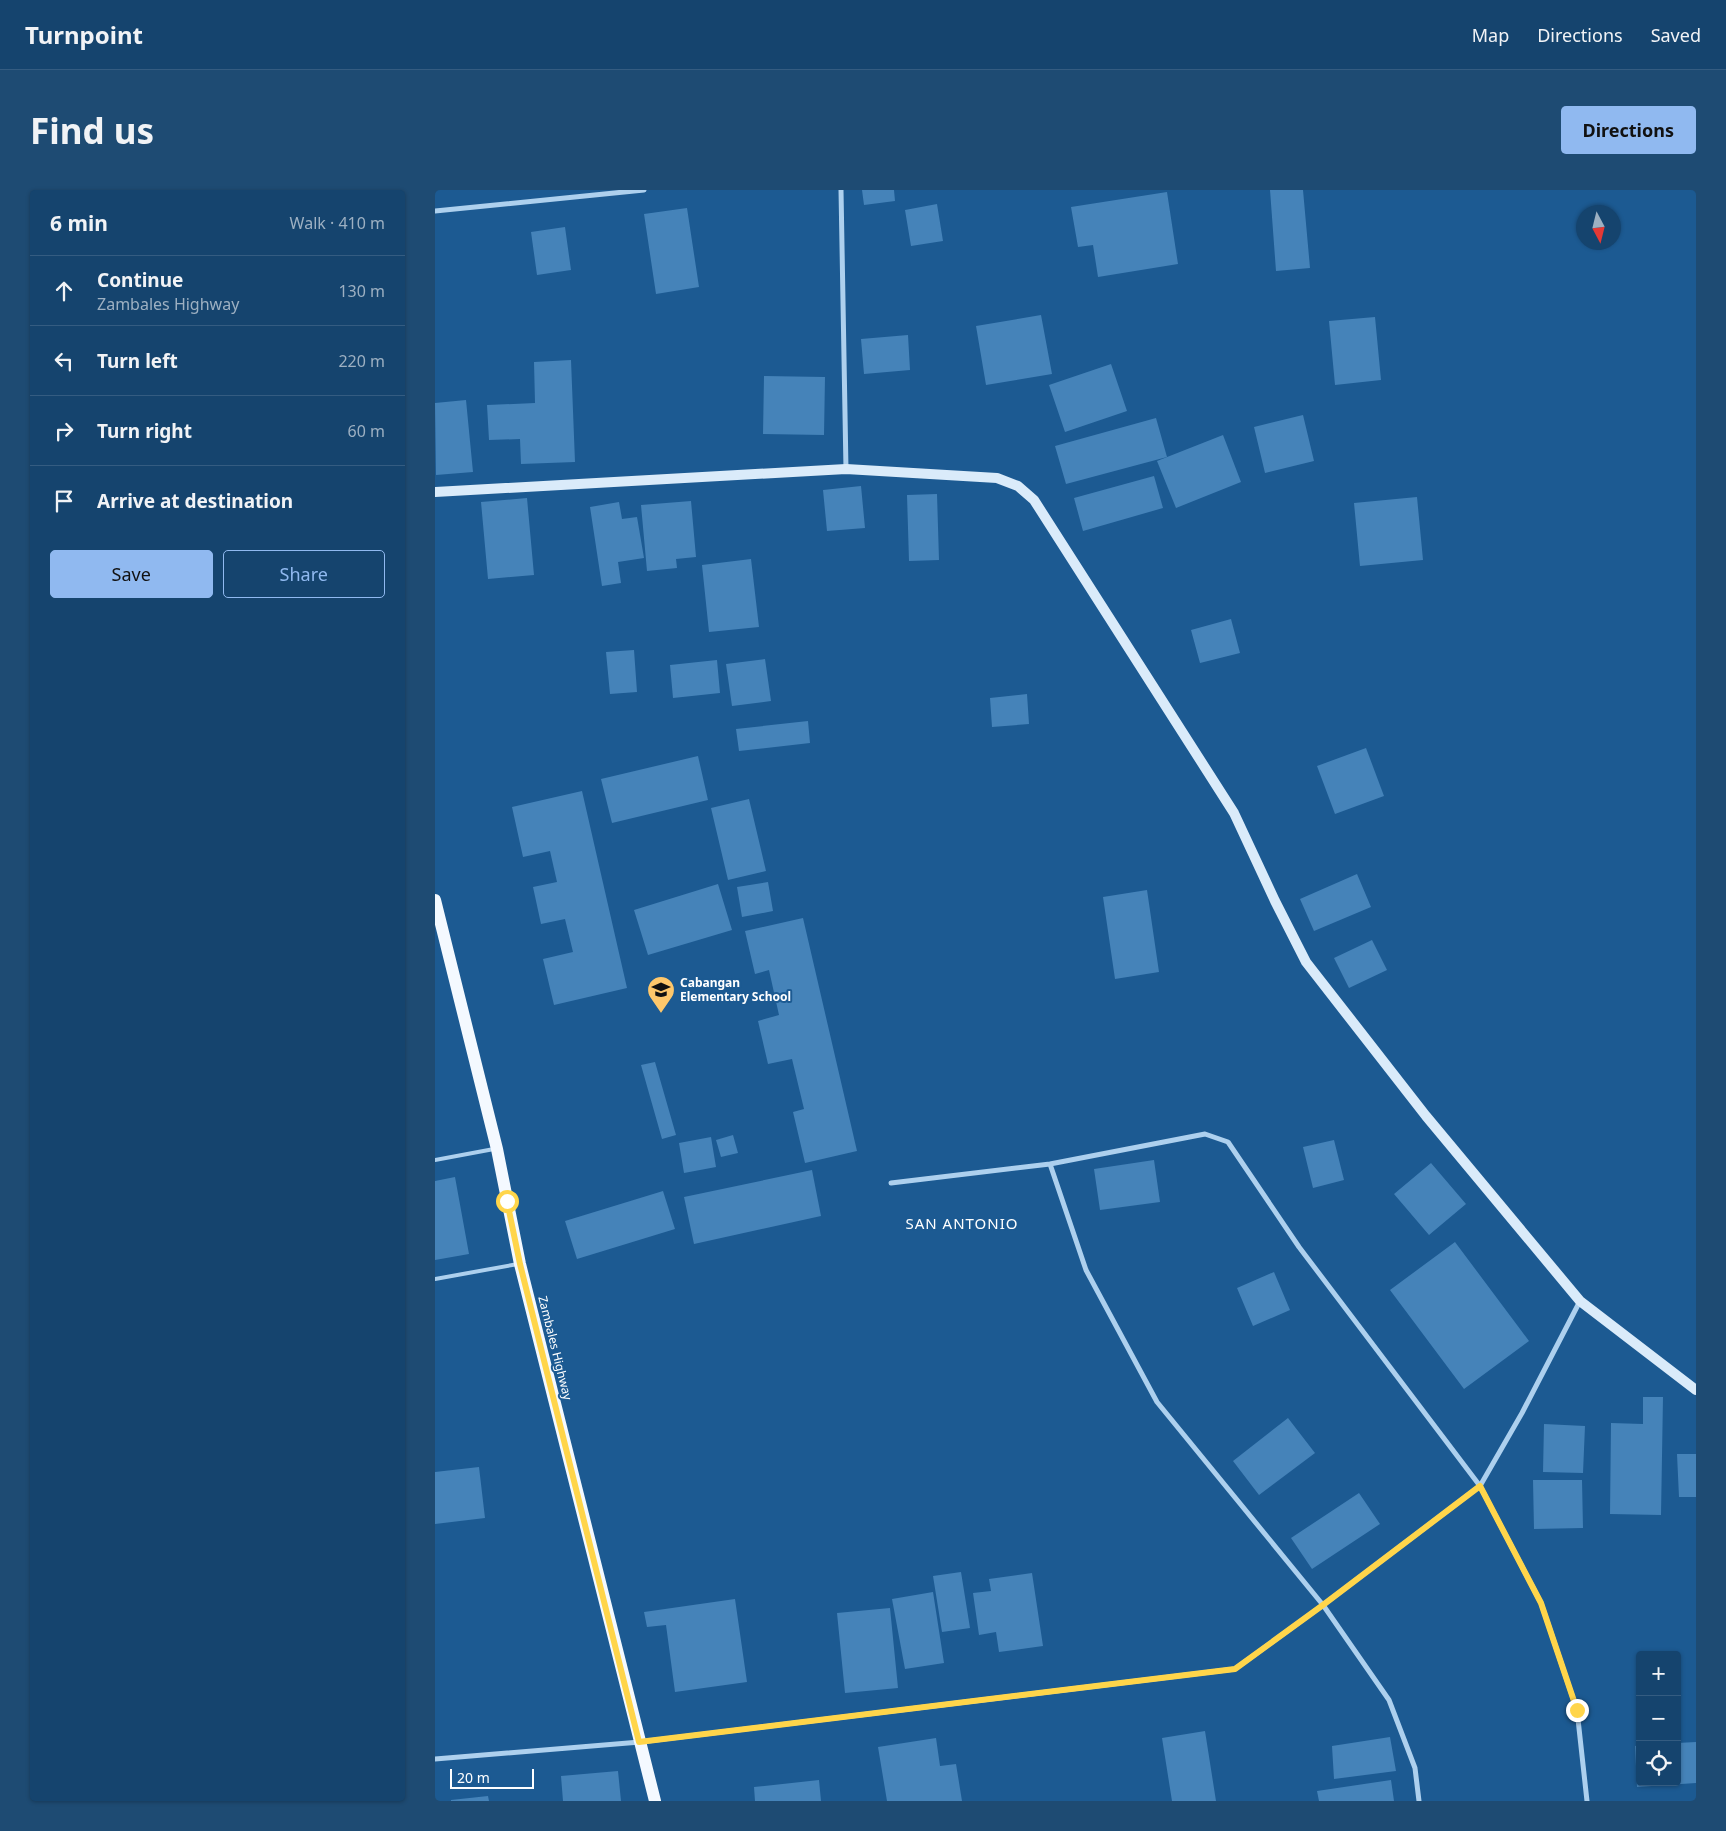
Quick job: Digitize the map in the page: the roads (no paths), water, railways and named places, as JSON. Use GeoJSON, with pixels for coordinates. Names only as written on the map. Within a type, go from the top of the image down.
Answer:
{"type":"FeatureCollection","features":[{"type":"Feature","properties":{"kind":"main road","name":"Zambales Highway"},"geometry":{"type":"LineString","coordinates":[[435,900],[497,1149],[520,1264],[655,1801]]}},
{"type":"Feature","properties":{"kind":"street"},"geometry":{"type":"LineString","coordinates":[[435,211],[644,190]]}},
{"type":"Feature","properties":{"kind":"street"},"geometry":{"type":"LineString","coordinates":[[841,190],[846,469]]}},
{"type":"Feature","properties":{"kind":"street"},"geometry":{"type":"LineString","coordinates":[[435,492],[846,469],[997,478],[1018,486],[1035,500],[1234,813],[1306,962],[1426,1116],[1580,1302],[1696,1390]]}},
{"type":"Feature","properties":{"kind":"street"},"geometry":{"type":"LineString","coordinates":[[891,1183],[1051,1164],[1205,1134],[1228,1142],[1299,1247],[1480,1486],[1541,1603],[1577,1710],[1587,1801]]}},
{"type":"Feature","properties":{"kind":"street"},"geometry":{"type":"LineString","coordinates":[[1051,1164],[1086,1270],[1157,1402],[1323,1605],[1389,1700],[1415,1768],[1419,1801]]}},
{"type":"Feature","properties":{"kind":"street"},"geometry":{"type":"LineString","coordinates":[[435,1759],[639,1742],[1235,1669],[1480,1486],[1522,1413],[1580,1302]]}},
{"type":"Feature","properties":{"kind":"lane"},"geometry":{"type":"LineString","coordinates":[[435,1160],[497,1149]]}},
{"type":"Feature","properties":{"kind":"lane"},"geometry":{"type":"LineString","coordinates":[[435,1280],[520,1264]]}},
{"type":"Feature","properties":{"kind":"place","name":"Cabangan Elementary School"},"geometry":{"type":"Point","coordinates":[661,1014]}},
{"type":"Feature","properties":{"kind":"district","name":"SAN ANTONIO"},"geometry":{"type":"Point","coordinates":[962,1224]}}]}
